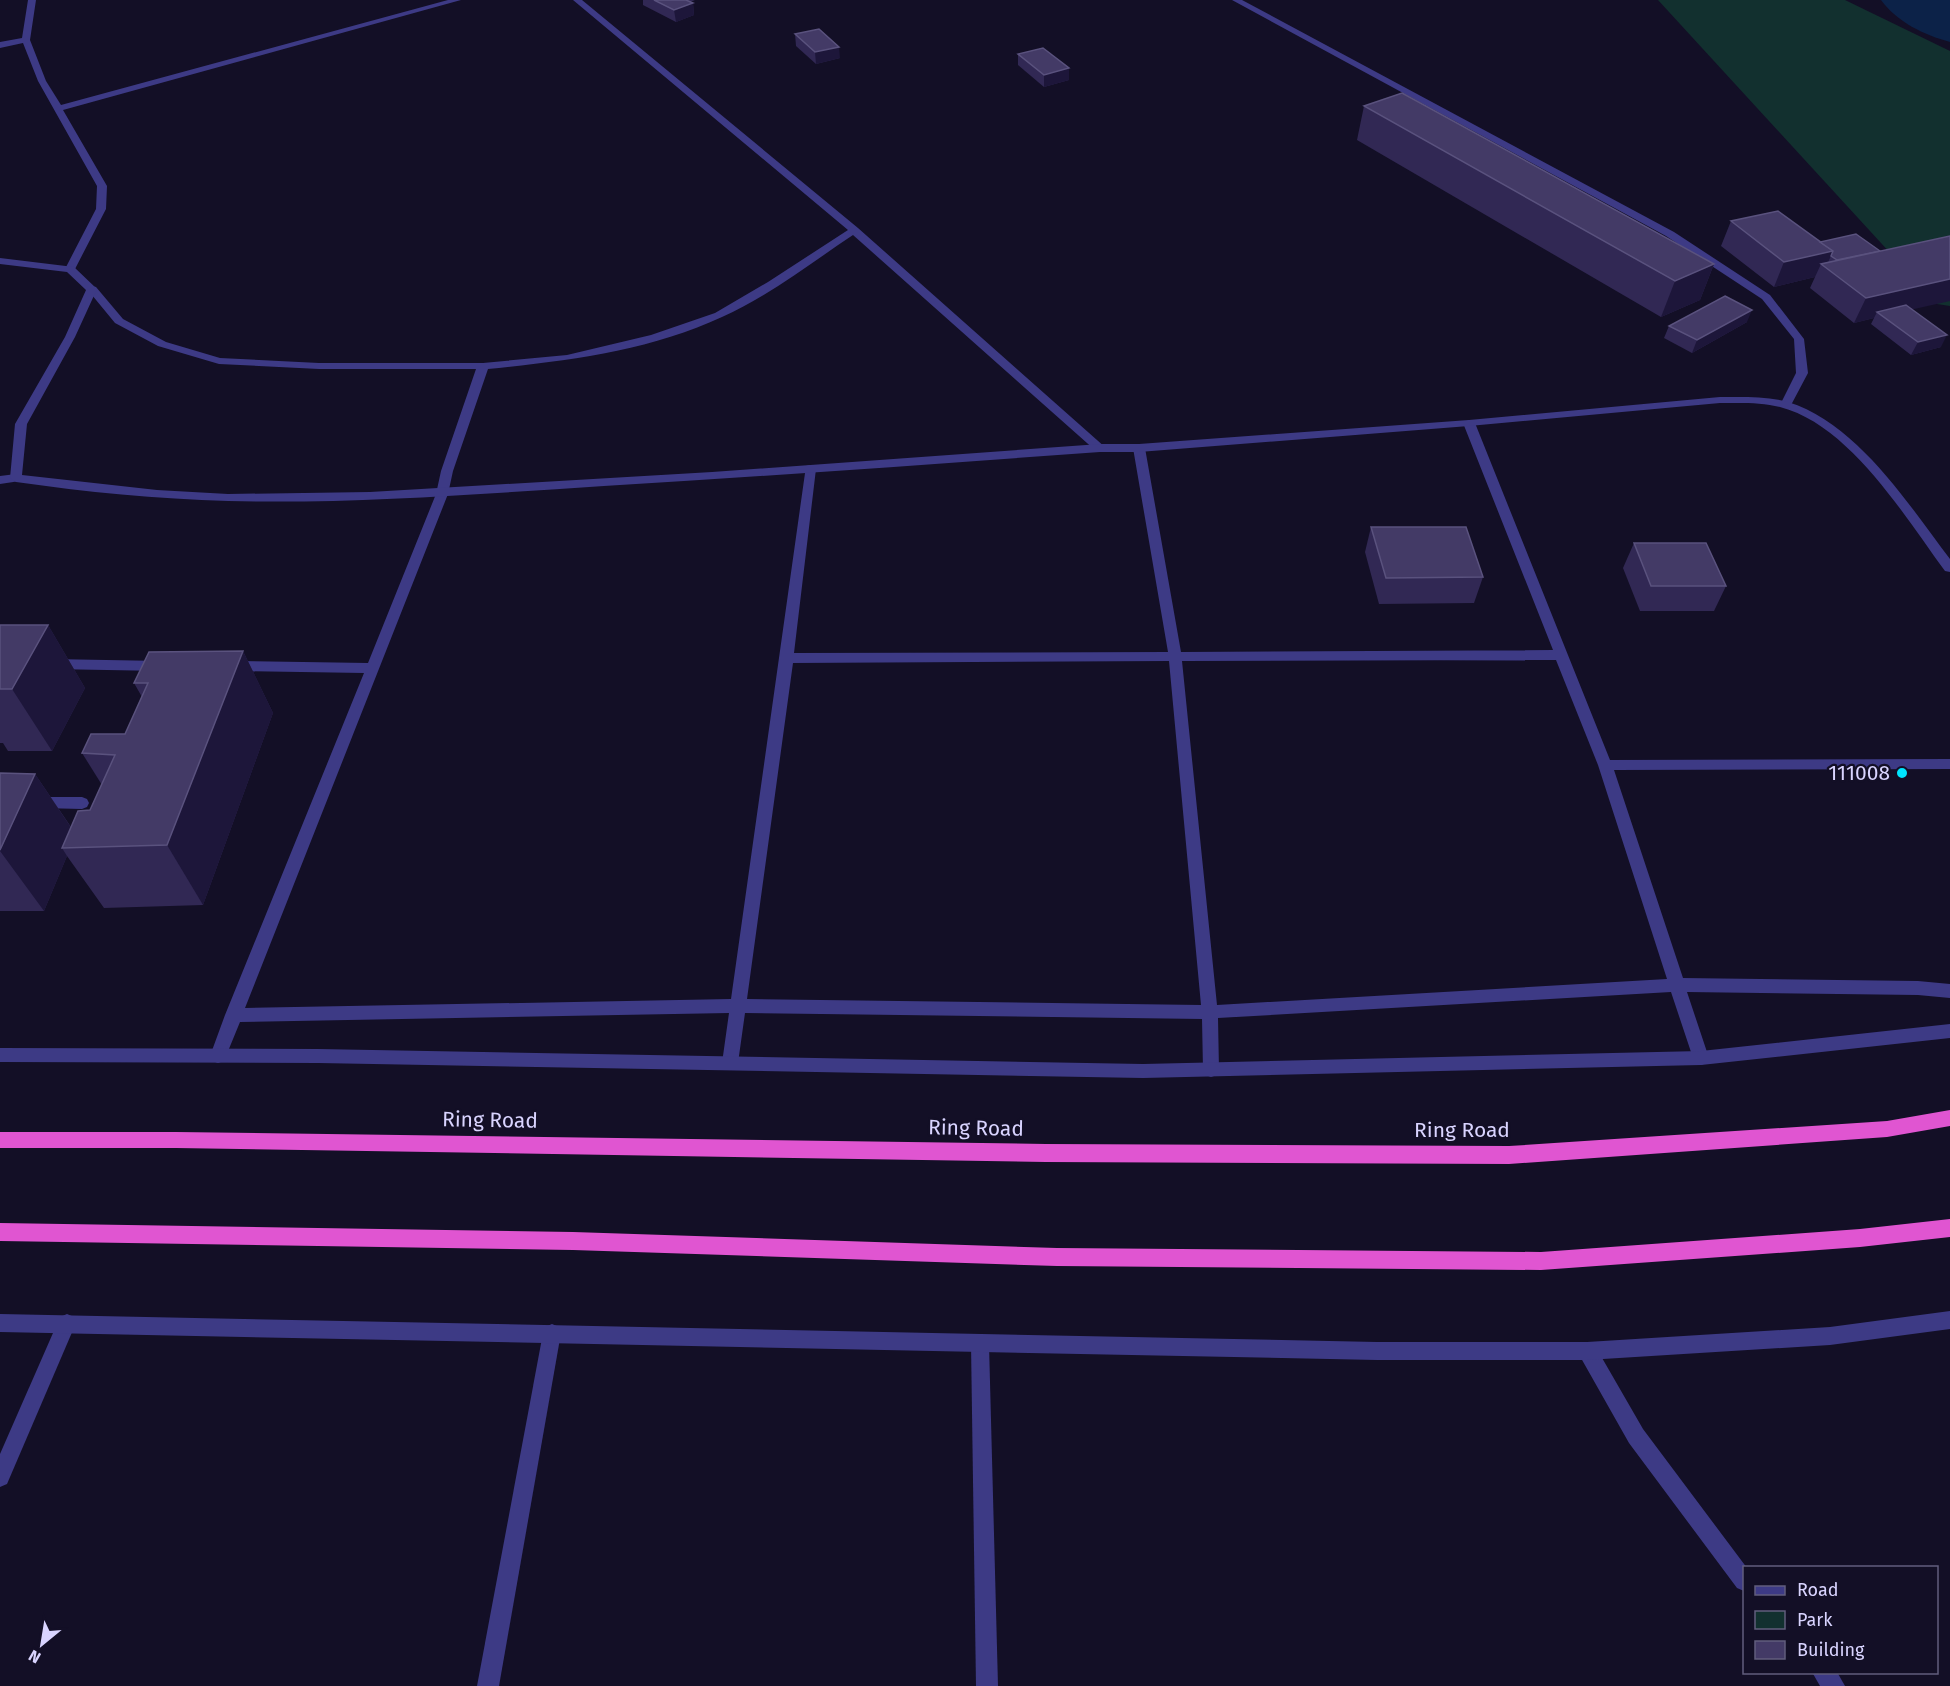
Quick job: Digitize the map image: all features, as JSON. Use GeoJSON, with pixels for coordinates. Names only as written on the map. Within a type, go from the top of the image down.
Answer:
{"type":"FeatureCollection","features":[{"type":"Feature","properties":{"kind":"highway","name":"Ring Road"},"geometry":{"type":"LineString","coordinates":[[0,1140],[176,1140],[1046,1153],[1509,1155],[1887,1129],[1950,1118]]}},
{"type":"Feature","properties":{"kind":"highway"},"geometry":{"type":"LineString","coordinates":[[0,1232],[573,1241],[1057,1257],[1541,1261],[1860,1238],[1950,1228]]}},
{"type":"Feature","properties":{"kind":"street"},"geometry":{"type":"LineString","coordinates":[[32,0],[26,40],[42,81],[102,186],[101,209],[70,269]]}},
{"type":"Feature","properties":{"kind":"street"},"geometry":{"type":"LineString","coordinates":[[58,109],[457,0]]}},
{"type":"Feature","properties":{"kind":"street"},"geometry":{"type":"LineString","coordinates":[[577,0],[854,230],[1100,448]]}},
{"type":"Feature","properties":{"kind":"street"},"geometry":{"type":"LineString","coordinates":[[1236,0],[1472,125],[1670,234],[1766,297],[1799,339],[1802,373],[1786,405]]}},
{"type":"Feature","properties":{"kind":"street"},"geometry":{"type":"LineString","coordinates":[[0,45],[26,40]]}},
{"type":"Feature","properties":{"kind":"street"},"geometry":{"type":"LineString","coordinates":[[0,261],[70,269],[92,289],[119,321],[162,344],[219,361],[319,366],[483,366],[567,358],[654,338],[719,315],[772,284],[854,230]]}},
{"type":"Feature","properties":{"kind":"street"},"geometry":{"type":"LineString","coordinates":[[16,478],[21,424],[70,337],[92,289]]}},
{"type":"Feature","properties":{"kind":"street"},"geometry":{"type":"LineString","coordinates":[[218,1056],[442,494],[447,471],[483,366]]}},
{"type":"Feature","properties":{"kind":"street"},"geometry":{"type":"LineString","coordinates":[[0,480],[16,478],[63,486],[289,499],[442,494],[1100,448],[1139,448],[1469,423],[1720,400],[1753,400],[1786,405],[1817,419],[1841,438],[1878,476],[1950,568]]}},
{"type":"Feature","properties":{"kind":"street"},"geometry":{"type":"LineString","coordinates":[[1469,423],[1605,765],[1701,1058]]}},
{"type":"Feature","properties":{"kind":"street"},"geometry":{"type":"LineString","coordinates":[[1139,448],[1175,656],[1210,1012],[1211,1070]]}},
{"type":"Feature","properties":{"kind":"street"},"geometry":{"type":"LineString","coordinates":[[730,1063],[787,658],[810,470]]}},
{"type":"Feature","properties":{"kind":"street"},"geometry":{"type":"LineString","coordinates":[[787,658],[1560,656]]}},
{"type":"Feature","properties":{"kind":"street"},"geometry":{"type":"LineString","coordinates":[[35,664],[175,666]]}},
{"type":"Feature","properties":{"kind":"street"},"geometry":{"type":"LineString","coordinates":[[222,666],[374,668]]}},
{"type":"Feature","properties":{"kind":"street"},"geometry":{"type":"LineString","coordinates":[[1605,765],[1950,764]]}},
{"type":"Feature","properties":{"kind":"street"},"geometry":{"type":"LineString","coordinates":[[0,802],[82,803]]}},
{"type":"Feature","properties":{"kind":"street"},"geometry":{"type":"LineString","coordinates":[[233,1015],[738,1006],[1210,1012],[1678,985],[1918,988],[1950,991]]}},
{"type":"Feature","properties":{"kind":"street"},"geometry":{"type":"LineString","coordinates":[[0,1055],[730,1063],[1119,1071],[1211,1070],[1701,1058],[1950,1031]]}},
{"type":"Feature","properties":{"kind":"street"},"geometry":{"type":"LineString","coordinates":[[0,1323],[552,1332],[980,1344],[1377,1351],[1587,1351],[1830,1335],[1950,1320]]}},
{"type":"Feature","properties":{"kind":"street"},"geometry":{"type":"LineString","coordinates":[[0,1477],[67,1323]]}},
{"type":"Feature","properties":{"kind":"street"},"geometry":{"type":"LineString","coordinates":[[488,1686],[552,1332]]}},
{"type":"Feature","properties":{"kind":"street"},"geometry":{"type":"LineString","coordinates":[[980,1344],[987,1686]]}},
{"type":"Feature","properties":{"kind":"street"},"geometry":{"type":"LineString","coordinates":[[1587,1351],[1636,1436],[1743,1580]]}},
{"type":"Feature","properties":{"kind":"street"},"geometry":{"type":"LineString","coordinates":[[1825,1674],[1834,1686]]}},
{"type":"Feature","properties":{"kind":"green space"},"geometry":{"type":"Polygon","coordinates":[[[1658,0],[1845,0],[1950,51],[1950,306],[1937,304],[1658,0]]]}},
{"type":"Feature","properties":{"kind":"building"},"geometry":{"type":"Polygon","coordinates":[[[654,0],[686,0],[693,3],[674,10],[654,0]]]}},
{"type":"Feature","properties":{"kind":"building"},"geometry":{"type":"Polygon","coordinates":[[[819,29],[839,47],[815,52],[795,34],[819,29]]]}},
{"type":"Feature","properties":{"kind":"building"},"geometry":{"type":"Polygon","coordinates":[[[1043,48],[1069,68],[1044,75],[1018,54],[1043,48]]]}},
{"type":"Feature","properties":{"kind":"building"},"geometry":{"type":"Polygon","coordinates":[[[1402,93],[1714,264],[1675,281],[1364,106],[1402,93]]]}},
{"type":"Feature","properties":{"kind":"building"},"geometry":{"type":"Polygon","coordinates":[[[1778,211],[1833,251],[1784,262],[1731,221],[1778,211]]]}},
{"type":"Feature","properties":{"kind":"building"},"geometry":{"type":"Polygon","coordinates":[[[1856,234],[1880,251],[1837,260],[1831,256],[1833,251],[1820,242],[1856,234]]]}},
{"type":"Feature","properties":{"kind":"building"},"geometry":{"type":"Polygon","coordinates":[[[1950,236],[1950,279],[1866,298],[1821,264],[1950,236]]]}},
{"type":"Feature","properties":{"kind":"building"},"geometry":{"type":"Polygon","coordinates":[[[1725,296],[1752,310],[1697,340],[1669,326],[1725,296]]]}},
{"type":"Feature","properties":{"kind":"building"},"geometry":{"type":"Polygon","coordinates":[[[1906,305],[1947,335],[1918,342],[1877,312],[1906,305]]]}},
{"type":"Feature","properties":{"kind":"building"},"geometry":{"type":"Polygon","coordinates":[[[1371,527],[1466,527],[1483,577],[1386,578],[1371,527]]]}},
{"type":"Feature","properties":{"kind":"building"},"geometry":{"type":"Polygon","coordinates":[[[1634,543],[1706,543],[1726,586],[1651,586],[1634,543]]]}},
{"type":"Feature","properties":{"kind":"building"},"geometry":{"type":"Polygon","coordinates":[[[0,625],[48,625],[12,689],[0,689],[0,625]]]}},
{"type":"Feature","properties":{"kind":"building"},"geometry":{"type":"Polygon","coordinates":[[[243,651],[167,845],[62,848],[78,811],[90,810],[115,755],[82,753],[91,734],[125,734],[148,683],[134,683],[149,652],[243,651]]]}},
{"type":"Feature","properties":{"kind":"building"},"geometry":{"type":"Polygon","coordinates":[[[0,773],[35,774],[0,850],[0,773]]]}},
{"type":"Feature","properties":{"kind":"waterway"},"geometry":{"type":"LineString","coordinates":[[1910,0],[1950,24]]}},
{"type":"Feature","properties":{"kind":"place","name":"111008"},"geometry":{"type":"Point","coordinates":[1902,773]}}]}
